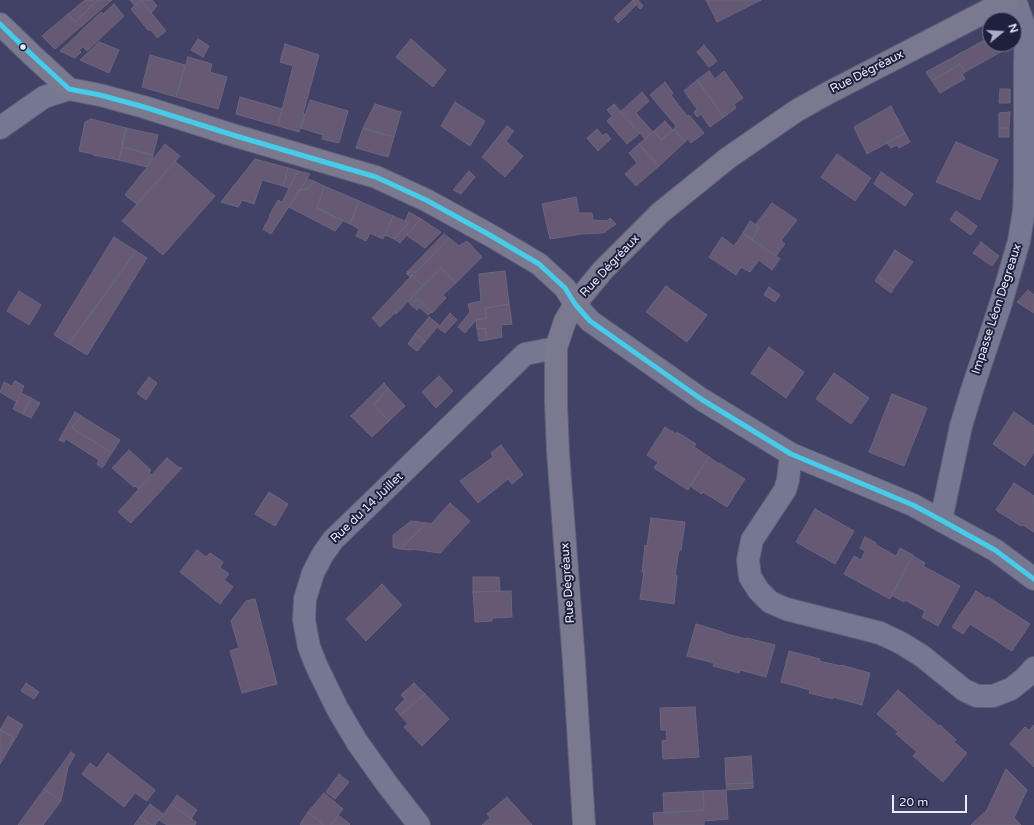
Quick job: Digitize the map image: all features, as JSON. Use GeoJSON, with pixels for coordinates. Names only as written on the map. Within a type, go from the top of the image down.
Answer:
{"type":"FeatureCollection","features":[{"type":"Feature","properties":{"kind":"main road","name":"Rue Dégréaux"},"geometry":{"type":"LineString","coordinates":[[584,825],[558,452],[556,402],[556,348],[565,321],[576,304],[603,270],[660,213],[728,158],[796,111],[822,96],[1008,0]]}},
{"type":"Feature","properties":{"kind":"main road"},"geometry":{"type":"LineString","coordinates":[[0,24],[69,89],[100,95],[144,107],[376,177],[426,200],[539,264],[565,288],[576,304]]}},
{"type":"Feature","properties":{"kind":"street","name":"Impasse Léon Degreaux"},"geometry":{"type":"LineString","coordinates":[[941,520],[961,426],[1015,259],[1024,210],[1026,31],[1015,0]]}},
{"type":"Feature","properties":{"kind":"street"},"geometry":{"type":"LineString","coordinates":[[0,128],[44,97],[69,89]]}},
{"type":"Feature","properties":{"kind":"street"},"geometry":{"type":"LineString","coordinates":[[576,304],[590,321],[701,399],[792,454],[913,505],[995,550],[1034,579]]}},
{"type":"Feature","properties":{"kind":"street","name":"Rue du 14 Juillet"},"geometry":{"type":"LineString","coordinates":[[419,825],[357,742],[337,708],[317,667],[309,646],[304,620],[306,599],[313,573],[323,554],[333,540],[525,354],[556,348]]}},
{"type":"Feature","properties":{"kind":"street"},"geometry":{"type":"LineString","coordinates":[[792,454],[785,490],[752,540],[748,560],[750,577],[759,591],[770,602],[786,609],[880,633],[901,643],[922,656],[964,690],[977,696],[993,696],[1011,689],[1026,677],[1034,668]]}},
{"type":"Feature","properties":{"kind":"building"},"geometry":{"type":"Polygon","coordinates":[[[85,0],[97,1],[75,22],[68,14],[85,0]]]}},
{"type":"Feature","properties":{"kind":"building"},"geometry":{"type":"Polygon","coordinates":[[[97,0],[112,0],[55,49],[42,36],[68,14],[75,22],[97,0]]]}},
{"type":"Feature","properties":{"kind":"building"},"geometry":{"type":"Polygon","coordinates":[[[130,0],[141,0],[135,6],[130,0]]]}},
{"type":"Feature","properties":{"kind":"building"},"geometry":{"type":"Polygon","coordinates":[[[141,0],[152,0],[157,6],[151,13],[141,0]]]}},
{"type":"Feature","properties":{"kind":"building"},"geometry":{"type":"Polygon","coordinates":[[[141,0],[166,31],[157,38],[151,30],[148,30],[131,9],[141,0]]]}},
{"type":"Feature","properties":{"kind":"building"},"geometry":{"type":"Polygon","coordinates":[[[633,0],[636,5],[618,23],[614,18],[633,0]]]}},
{"type":"Feature","properties":{"kind":"building"},"geometry":{"type":"Polygon","coordinates":[[[633,0],[638,0],[643,6],[640,9],[633,0]]]}},
{"type":"Feature","properties":{"kind":"building"},"geometry":{"type":"Polygon","coordinates":[[[706,0],[761,0],[717,22],[706,0]]]}},
{"type":"Feature","properties":{"kind":"building"},"geometry":{"type":"Polygon","coordinates":[[[114,4],[124,16],[87,51],[83,47],[79,50],[81,52],[75,58],[60,51],[101,12],[103,14],[114,4]]]}},
{"type":"Feature","properties":{"kind":"building"},"geometry":{"type":"Polygon","coordinates":[[[198,39],[209,46],[203,57],[191,50],[198,39]]]}},
{"type":"Feature","properties":{"kind":"building"},"geometry":{"type":"Polygon","coordinates":[[[411,39],[446,70],[433,87],[396,57],[411,39]]]}},
{"type":"Feature","properties":{"kind":"building"},"geometry":{"type":"Polygon","coordinates":[[[982,41],[982,52],[1001,52],[965,72],[960,64],[932,81],[926,72],[982,41]]]}},
{"type":"Feature","properties":{"kind":"building"},"geometry":{"type":"Polygon","coordinates":[[[99,42],[119,50],[109,73],[80,60],[99,42]]]}},
{"type":"Feature","properties":{"kind":"building"},"geometry":{"type":"Polygon","coordinates":[[[285,44],[319,55],[303,114],[305,114],[299,132],[278,126],[293,66],[280,62],[285,44]]]}},
{"type":"Feature","properties":{"kind":"building"},"geometry":{"type":"Polygon","coordinates":[[[704,45],[717,61],[709,67],[697,52],[704,45]]]}},
{"type":"Feature","properties":{"kind":"building"},"geometry":{"type":"Polygon","coordinates":[[[150,55],[185,65],[176,97],[142,87],[150,55]]]}},
{"type":"Feature","properties":{"kind":"building"},"geometry":{"type":"Polygon","coordinates":[[[188,57],[212,64],[210,72],[227,77],[218,109],[176,97],[188,57]]]}},
{"type":"Feature","properties":{"kind":"building"},"geometry":{"type":"Polygon","coordinates":[[[960,64],[965,72],[962,74],[965,79],[940,93],[932,81],[960,64]]]}},
{"type":"Feature","properties":{"kind":"building"},"geometry":{"type":"Polygon","coordinates":[[[709,71],[715,79],[724,71],[743,98],[734,104],[736,108],[724,117],[697,80],[709,71]]]}},
{"type":"Feature","properties":{"kind":"building"},"geometry":{"type":"Polygon","coordinates":[[[697,80],[724,117],[710,127],[701,114],[697,117],[694,112],[697,109],[684,91],[697,80]]]}},
{"type":"Feature","properties":{"kind":"building"},"geometry":{"type":"Polygon","coordinates":[[[665,82],[673,93],[671,95],[687,116],[689,115],[704,133],[691,143],[688,139],[685,142],[674,129],[676,126],[650,95],[665,82]]]}},
{"type":"Feature","properties":{"kind":"building"},"geometry":{"type":"Polygon","coordinates":[[[1000,89],[1010,89],[1010,103],[999,103],[1000,89]]]}},
{"type":"Feature","properties":{"kind":"building"},"geometry":{"type":"Polygon","coordinates":[[[642,92],[649,101],[636,113],[653,132],[645,139],[620,112],[642,92]]]}},
{"type":"Feature","properties":{"kind":"building"},"geometry":{"type":"Polygon","coordinates":[[[240,97],[282,109],[278,126],[236,114],[240,97]]]}},
{"type":"Feature","properties":{"kind":"building"},"geometry":{"type":"Polygon","coordinates":[[[310,100],[348,111],[339,143],[322,139],[323,135],[301,128],[310,100]]]}},
{"type":"Feature","properties":{"kind":"building"},"geometry":{"type":"Polygon","coordinates":[[[455,102],[485,121],[470,146],[441,126],[455,102]]]}},
{"type":"Feature","properties":{"kind":"building"},"geometry":{"type":"Polygon","coordinates":[[[375,104],[401,112],[394,137],[363,128],[375,104]]]}},
{"type":"Feature","properties":{"kind":"building"},"geometry":{"type":"Polygon","coordinates":[[[614,104],[640,133],[627,144],[607,121],[612,116],[607,110],[614,104]]]}},
{"type":"Feature","properties":{"kind":"building"},"geometry":{"type":"Polygon","coordinates":[[[891,106],[905,133],[867,154],[854,127],[891,106]]]}},
{"type":"Feature","properties":{"kind":"building"},"geometry":{"type":"Polygon","coordinates":[[[1010,112],[1009,128],[999,128],[999,113],[1010,112]]]}},
{"type":"Feature","properties":{"kind":"building"},"geometry":{"type":"Polygon","coordinates":[[[91,119],[126,128],[119,160],[79,151],[85,122],[91,119]]]}},
{"type":"Feature","properties":{"kind":"building"},"geometry":{"type":"Polygon","coordinates":[[[665,121],[673,130],[661,140],[654,131],[665,121]]]}},
{"type":"Feature","properties":{"kind":"building"},"geometry":{"type":"Polygon","coordinates":[[[507,126],[514,131],[506,141],[523,156],[505,177],[482,157],[507,126]]]}},
{"type":"Feature","properties":{"kind":"building"},"geometry":{"type":"Polygon","coordinates":[[[126,128],[158,135],[153,155],[122,147],[126,128]]]}},
{"type":"Feature","properties":{"kind":"building"},"geometry":{"type":"Polygon","coordinates":[[[363,128],[394,137],[388,157],[356,148],[363,128]]]}},
{"type":"Feature","properties":{"kind":"building"},"geometry":{"type":"Polygon","coordinates":[[[999,128],[1009,128],[1009,137],[999,137],[999,128]]]}},
{"type":"Feature","properties":{"kind":"building"},"geometry":{"type":"Polygon","coordinates":[[[597,129],[603,136],[606,133],[611,139],[598,151],[587,138],[597,129]]]}},
{"type":"Feature","properties":{"kind":"building"},"geometry":{"type":"Polygon","coordinates":[[[674,129],[685,142],[659,166],[639,144],[654,131],[661,140],[674,129]]]}},
{"type":"Feature","properties":{"kind":"building"},"geometry":{"type":"Polygon","coordinates":[[[905,133],[910,142],[899,148],[897,145],[891,148],[887,143],[905,133]]]}},
{"type":"Feature","properties":{"kind":"building"},"geometry":{"type":"Polygon","coordinates":[[[956,142],[998,160],[980,200],[936,182],[956,142]]]}},
{"type":"Feature","properties":{"kind":"building"},"geometry":{"type":"Polygon","coordinates":[[[165,144],[180,156],[137,204],[125,195],[165,144]]]}},
{"type":"Feature","properties":{"kind":"building"},"geometry":{"type":"Polygon","coordinates":[[[639,144],[659,166],[636,186],[625,174],[637,163],[629,153],[639,144]]]}},
{"type":"Feature","properties":{"kind":"building"},"geometry":{"type":"Polygon","coordinates":[[[122,147],[153,155],[152,160],[147,167],[119,160],[122,147]]]}},
{"type":"Feature","properties":{"kind":"building"},"geometry":{"type":"Polygon","coordinates":[[[837,154],[871,178],[855,201],[821,177],[837,154]]]}},
{"type":"Feature","properties":{"kind":"building"},"geometry":{"type":"Polygon","coordinates":[[[255,159],[288,168],[283,186],[262,180],[254,204],[242,200],[238,207],[221,202],[255,159]]]}},
{"type":"Feature","properties":{"kind":"building"},"geometry":{"type":"Polygon","coordinates":[[[175,161],[215,196],[163,255],[122,221],[175,161]]]}},
{"type":"Feature","properties":{"kind":"building"},"geometry":{"type":"Polygon","coordinates":[[[288,168],[298,171],[289,188],[283,186],[288,168]]]}},
{"type":"Feature","properties":{"kind":"building"},"geometry":{"type":"Polygon","coordinates":[[[298,171],[310,174],[271,234],[263,229],[278,200],[282,202],[298,171]]]}},
{"type":"Feature","properties":{"kind":"building"},"geometry":{"type":"Polygon","coordinates":[[[469,171],[475,177],[461,194],[453,190],[469,171]]]}},
{"type":"Feature","properties":{"kind":"building"},"geometry":{"type":"Polygon","coordinates":[[[881,172],[913,194],[905,206],[874,184],[881,172]]]}},
{"type":"Feature","properties":{"kind":"building"},"geometry":{"type":"Polygon","coordinates":[[[307,179],[314,181],[308,189],[300,190],[307,179]]]}},
{"type":"Feature","properties":{"kind":"building"},"geometry":{"type":"Polygon","coordinates":[[[314,181],[324,186],[317,208],[343,221],[335,231],[289,207],[300,190],[308,189],[314,181]]]}},
{"type":"Feature","properties":{"kind":"building"},"geometry":{"type":"Polygon","coordinates":[[[324,186],[359,201],[350,224],[317,208],[324,186]]]}},
{"type":"Feature","properties":{"kind":"building"},"geometry":{"type":"Polygon","coordinates":[[[576,197],[579,213],[592,213],[593,220],[607,221],[610,218],[616,224],[602,233],[582,234],[550,239],[542,204],[576,197]]]}},
{"type":"Feature","properties":{"kind":"building"},"geometry":{"type":"Polygon","coordinates":[[[359,201],[393,216],[383,239],[370,233],[366,241],[356,236],[359,229],[350,224],[359,201]]]}},
{"type":"Feature","properties":{"kind":"building"},"geometry":{"type":"Polygon","coordinates":[[[772,203],[797,220],[781,241],[785,244],[776,256],[752,240],[759,227],[755,225],[772,203]]]}},
{"type":"Feature","properties":{"kind":"building"},"geometry":{"type":"Polygon","coordinates":[[[956,211],[977,226],[971,235],[950,220],[956,211]]]}},
{"type":"Feature","properties":{"kind":"building"},"geometry":{"type":"Polygon","coordinates":[[[409,212],[421,219],[400,243],[394,239],[409,223],[405,221],[409,212]]]}},
{"type":"Feature","properties":{"kind":"building"},"geometry":{"type":"Polygon","coordinates":[[[393,216],[409,223],[394,239],[385,235],[393,216]]]}},
{"type":"Feature","properties":{"kind":"building"},"geometry":{"type":"Polygon","coordinates":[[[421,219],[441,232],[425,248],[406,235],[421,219]]]}},
{"type":"Feature","properties":{"kind":"building"},"geometry":{"type":"Polygon","coordinates":[[[750,221],[759,227],[752,240],[743,233],[750,221]]]}},
{"type":"Feature","properties":{"kind":"building"},"geometry":{"type":"Polygon","coordinates":[[[743,233],[780,259],[772,270],[759,260],[750,272],[741,267],[736,275],[709,257],[722,237],[734,246],[743,233]]]}},
{"type":"Feature","properties":{"kind":"building"},"geometry":{"type":"Polygon","coordinates":[[[444,234],[449,238],[415,273],[412,270],[407,274],[406,273],[444,234]]]}},
{"type":"Feature","properties":{"kind":"building"},"geometry":{"type":"Polygon","coordinates":[[[114,237],[136,251],[69,344],[54,335],[114,237]]]}},
{"type":"Feature","properties":{"kind":"building"},"geometry":{"type":"Polygon","coordinates":[[[449,238],[459,246],[467,241],[482,257],[456,283],[441,268],[423,286],[412,275],[411,278],[407,274],[412,270],[415,273],[449,238]]]}},
{"type":"Feature","properties":{"kind":"building"},"geometry":{"type":"Polygon","coordinates":[[[981,242],[999,256],[992,266],[973,253],[981,242]]]}},
{"type":"Feature","properties":{"kind":"building"},"geometry":{"type":"Polygon","coordinates":[[[895,250],[913,262],[894,288],[878,276],[895,250]]]}},
{"type":"Feature","properties":{"kind":"building"},"geometry":{"type":"Polygon","coordinates":[[[136,251],[147,258],[87,355],[69,344],[136,251]]]}},
{"type":"Feature","properties":{"kind":"building"},"geometry":{"type":"Polygon","coordinates":[[[441,268],[456,283],[443,295],[446,298],[432,313],[418,299],[411,305],[408,301],[441,268]]]}},
{"type":"Feature","properties":{"kind":"building"},"geometry":{"type":"Polygon","coordinates":[[[505,271],[509,304],[485,308],[487,318],[476,320],[465,333],[458,327],[470,312],[468,304],[481,301],[479,274],[505,271]]]}},
{"type":"Feature","properties":{"kind":"building"},"geometry":{"type":"Polygon","coordinates":[[[412,275],[423,286],[396,314],[395,313],[380,327],[372,318],[412,275]]]}},
{"type":"Feature","properties":{"kind":"building"},"geometry":{"type":"Polygon","coordinates":[[[878,276],[894,288],[891,293],[875,281],[878,276]]]}},
{"type":"Feature","properties":{"kind":"building"},"geometry":{"type":"Polygon","coordinates":[[[666,286],[707,315],[687,342],[646,312],[666,286]]]}},
{"type":"Feature","properties":{"kind":"building"},"geometry":{"type":"Polygon","coordinates":[[[769,287],[780,295],[775,302],[764,295],[769,287]]]}},
{"type":"Feature","properties":{"kind":"building"},"geometry":{"type":"Polygon","coordinates":[[[1028,290],[1034,295],[1034,313],[1017,302],[1028,290]]]}},
{"type":"Feature","properties":{"kind":"building"},"geometry":{"type":"Polygon","coordinates":[[[19,291],[41,305],[29,325],[7,311],[19,291]]]}},
{"type":"Feature","properties":{"kind":"building"},"geometry":{"type":"Polygon","coordinates":[[[418,299],[431,312],[428,315],[419,307],[417,310],[411,305],[418,299]]]}},
{"type":"Feature","properties":{"kind":"building"},"geometry":{"type":"Polygon","coordinates":[[[509,304],[512,324],[501,325],[502,337],[487,340],[485,328],[477,329],[476,320],[487,318],[485,308],[509,304]]]}},
{"type":"Feature","properties":{"kind":"building"},"geometry":{"type":"Polygon","coordinates":[[[450,313],[457,320],[445,333],[438,328],[450,313]]]}},
{"type":"Feature","properties":{"kind":"building"},"geometry":{"type":"Polygon","coordinates":[[[429,317],[439,325],[425,342],[415,334],[429,317]]]}},
{"type":"Feature","properties":{"kind":"building"},"geometry":{"type":"Polygon","coordinates":[[[485,328],[487,340],[479,341],[477,329],[485,328]]]}},
{"type":"Feature","properties":{"kind":"building"},"geometry":{"type":"Polygon","coordinates":[[[415,334],[425,342],[417,351],[408,344],[415,334]]]}},
{"type":"Feature","properties":{"kind":"building"},"geometry":{"type":"Polygon","coordinates":[[[769,347],[804,372],[786,398],[751,373],[769,347]]]}},
{"type":"Feature","properties":{"kind":"building"},"geometry":{"type":"Polygon","coordinates":[[[834,373],[869,398],[851,424],[816,399],[834,373]]]}},
{"type":"Feature","properties":{"kind":"building"},"geometry":{"type":"Polygon","coordinates":[[[439,376],[453,391],[436,408],[422,392],[439,376]]]}},
{"type":"Feature","properties":{"kind":"building"},"geometry":{"type":"Polygon","coordinates":[[[149,377],[157,383],[146,400],[137,393],[149,377]]]}},
{"type":"Feature","properties":{"kind":"building"},"geometry":{"type":"Polygon","coordinates":[[[15,381],[24,386],[17,402],[0,392],[4,382],[12,386],[15,381]]]}},
{"type":"Feature","properties":{"kind":"building"},"geometry":{"type":"Polygon","coordinates":[[[384,383],[388,388],[374,405],[389,421],[372,437],[351,416],[384,383]]]}},
{"type":"Feature","properties":{"kind":"building"},"geometry":{"type":"Polygon","coordinates":[[[388,388],[405,406],[389,421],[374,405],[388,388]]]}},
{"type":"Feature","properties":{"kind":"building"},"geometry":{"type":"Polygon","coordinates":[[[21,393],[31,398],[23,414],[13,409],[21,393]]]}},
{"type":"Feature","properties":{"kind":"building"},"geometry":{"type":"Polygon","coordinates":[[[892,394],[927,408],[904,466],[869,452],[892,394]]]}},
{"type":"Feature","properties":{"kind":"building"},"geometry":{"type":"Polygon","coordinates":[[[31,398],[40,403],[31,418],[23,414],[31,398]]]}},
{"type":"Feature","properties":{"kind":"building"},"geometry":{"type":"Polygon","coordinates":[[[75,412],[81,416],[72,428],[112,453],[102,468],[97,464],[99,460],[66,439],[64,442],[59,440],[75,412]]]}},
{"type":"Feature","properties":{"kind":"building"},"geometry":{"type":"Polygon","coordinates":[[[1014,412],[1034,426],[1034,452],[1025,466],[993,444],[1014,412]]]}},
{"type":"Feature","properties":{"kind":"building"},"geometry":{"type":"Polygon","coordinates":[[[81,416],[120,440],[112,453],[72,428],[81,416]]]}},
{"type":"Feature","properties":{"kind":"building"},"geometry":{"type":"Polygon","coordinates":[[[665,427],[676,434],[677,432],[696,444],[694,447],[709,457],[688,490],[654,468],[658,462],[647,455],[665,427]]]}},
{"type":"Feature","properties":{"kind":"building"},"geometry":{"type":"Polygon","coordinates":[[[501,445],[523,475],[512,484],[508,479],[478,503],[460,481],[493,457],[491,453],[501,445]]]}},
{"type":"Feature","properties":{"kind":"building"},"geometry":{"type":"Polygon","coordinates":[[[129,450],[151,470],[149,473],[152,475],[139,489],[135,486],[134,487],[112,468],[129,450]]]}},
{"type":"Feature","properties":{"kind":"building"},"geometry":{"type":"Polygon","coordinates":[[[709,457],[745,479],[727,507],[690,486],[709,457]]]}},
{"type":"Feature","properties":{"kind":"building"},"geometry":{"type":"Polygon","coordinates":[[[167,458],[178,467],[182,468],[131,523],[118,512],[167,458]]]}},
{"type":"Feature","properties":{"kind":"building"},"geometry":{"type":"Polygon","coordinates":[[[1014,483],[1034,496],[1034,532],[1023,525],[1021,526],[996,510],[1014,483]]]}},
{"type":"Feature","properties":{"kind":"building"},"geometry":{"type":"Polygon","coordinates":[[[269,492],[288,504],[275,526],[255,514],[269,492]]]}},
{"type":"Feature","properties":{"kind":"building"},"geometry":{"type":"Polygon","coordinates":[[[450,503],[470,521],[440,553],[400,549],[427,523],[431,524],[450,503]]]}},
{"type":"Feature","properties":{"kind":"building"},"geometry":{"type":"Polygon","coordinates":[[[815,509],[854,531],[835,564],[796,542],[815,509]]]}},
{"type":"Feature","properties":{"kind":"building"},"geometry":{"type":"Polygon","coordinates":[[[651,518],[685,522],[681,550],[679,550],[675,575],[677,576],[674,604],[640,599],[644,572],[642,572],[645,545],[647,546],[651,518]]]}},
{"type":"Feature","properties":{"kind":"building"},"geometry":{"type":"Polygon","coordinates":[[[411,521],[427,523],[400,549],[393,547],[393,535],[411,521]]]}},
{"type":"Feature","properties":{"kind":"building"},"geometry":{"type":"Polygon","coordinates":[[[865,537],[896,556],[900,548],[913,555],[890,599],[844,574],[854,556],[861,560],[865,551],[860,548],[865,537]]]}},
{"type":"Feature","properties":{"kind":"building"},"geometry":{"type":"Polygon","coordinates":[[[197,550],[206,557],[210,553],[223,562],[220,567],[229,574],[224,580],[233,587],[220,604],[180,572],[197,550]]]}},
{"type":"Feature","properties":{"kind":"building"},"geometry":{"type":"Polygon","coordinates":[[[913,556],[925,563],[923,566],[960,586],[938,626],[922,617],[925,611],[905,600],[904,602],[891,595],[913,556]]]}},
{"type":"Feature","properties":{"kind":"building"},"geometry":{"type":"Polygon","coordinates":[[[473,577],[499,577],[500,591],[473,592],[473,577]]]}},
{"type":"Feature","properties":{"kind":"building"},"geometry":{"type":"Polygon","coordinates":[[[382,584],[402,605],[366,641],[346,619],[382,584]]]}},
{"type":"Feature","properties":{"kind":"building"},"geometry":{"type":"Polygon","coordinates":[[[511,591],[512,617],[492,618],[492,621],[475,622],[473,592],[511,591]]]}},
{"type":"Feature","properties":{"kind":"building"},"geometry":{"type":"Polygon","coordinates":[[[976,591],[1030,624],[1012,651],[970,624],[963,634],[952,627],[976,591]]]}},
{"type":"Feature","properties":{"kind":"building"},"geometry":{"type":"Polygon","coordinates":[[[255,599],[277,684],[242,693],[230,651],[239,648],[231,621],[246,601],[255,599]]]}},
{"type":"Feature","properties":{"kind":"building"},"geometry":{"type":"Polygon","coordinates":[[[696,624],[723,633],[775,645],[766,677],[740,670],[739,673],[713,666],[714,663],[687,656],[696,624]]]}},
{"type":"Feature","properties":{"kind":"building"},"geometry":{"type":"Polygon","coordinates":[[[789,651],[820,659],[819,661],[870,673],[862,705],[833,697],[833,699],[809,693],[810,690],[781,682],[789,651]]]}},
{"type":"Feature","properties":{"kind":"building"},"geometry":{"type":"Polygon","coordinates":[[[26,683],[39,692],[34,699],[21,691],[26,683]]]}},
{"type":"Feature","properties":{"kind":"building"},"geometry":{"type":"Polygon","coordinates":[[[414,683],[425,694],[400,715],[395,709],[405,699],[401,695],[414,683]]]}},
{"type":"Feature","properties":{"kind":"building"},"geometry":{"type":"Polygon","coordinates":[[[898,690],[939,726],[940,725],[956,740],[954,742],[967,753],[943,782],[913,756],[917,752],[896,734],[898,732],[877,714],[898,690]]]}},
{"type":"Feature","properties":{"kind":"building"},"geometry":{"type":"Polygon","coordinates":[[[425,694],[449,719],[422,746],[404,727],[408,724],[400,715],[425,694]]]}},
{"type":"Feature","properties":{"kind":"building"},"geometry":{"type":"Polygon","coordinates":[[[695,707],[699,757],[663,759],[662,741],[667,740],[666,730],[661,730],[660,708],[695,707]]]}},
{"type":"Feature","properties":{"kind":"building"},"geometry":{"type":"Polygon","coordinates":[[[8,716],[23,725],[12,744],[10,743],[13,737],[0,730],[8,716]]]}},
{"type":"Feature","properties":{"kind":"building"},"geometry":{"type":"Polygon","coordinates":[[[1034,725],[1034,767],[1010,744],[1025,727],[1029,730],[1034,725]]]}},
{"type":"Feature","properties":{"kind":"building"},"geometry":{"type":"Polygon","coordinates":[[[0,730],[13,737],[10,743],[12,744],[0,764],[0,730]]]}},
{"type":"Feature","properties":{"kind":"building"},"geometry":{"type":"Polygon","coordinates":[[[71,752],[75,755],[68,767],[61,801],[44,789],[71,752]]]}},
{"type":"Feature","properties":{"kind":"building"},"geometry":{"type":"Polygon","coordinates":[[[108,753],[155,790],[147,801],[135,793],[124,807],[82,774],[90,763],[97,768],[108,753]]]}},
{"type":"Feature","properties":{"kind":"building"},"geometry":{"type":"Polygon","coordinates":[[[751,756],[753,783],[726,784],[725,758],[751,756]]]}},
{"type":"Feature","properties":{"kind":"building"},"geometry":{"type":"Polygon","coordinates":[[[1006,769],[1027,790],[1014,818],[1021,825],[971,825],[987,810],[1006,769]]]}},
{"type":"Feature","properties":{"kind":"building"},"geometry":{"type":"Polygon","coordinates":[[[339,774],[349,782],[335,799],[326,792],[339,774]]]}},
{"type":"Feature","properties":{"kind":"building"},"geometry":{"type":"Polygon","coordinates":[[[753,783],[753,788],[727,790],[726,784],[753,783]]]}},
{"type":"Feature","properties":{"kind":"building"},"geometry":{"type":"Polygon","coordinates":[[[44,789],[61,801],[43,825],[18,825],[44,789]]]}},
{"type":"Feature","properties":{"kind":"building"},"geometry":{"type":"Polygon","coordinates":[[[726,790],[728,819],[704,821],[704,825],[654,825],[653,813],[704,810],[703,791],[726,790]]]}},
{"type":"Feature","properties":{"kind":"building"},"geometry":{"type":"Polygon","coordinates":[[[703,791],[704,810],[664,813],[663,793],[703,791]]]}},
{"type":"Feature","properties":{"kind":"building"},"geometry":{"type":"Polygon","coordinates":[[[324,793],[343,809],[331,825],[324,825],[308,812],[324,793]]]}},
{"type":"Feature","properties":{"kind":"building"},"geometry":{"type":"Polygon","coordinates":[[[177,795],[197,810],[191,819],[171,804],[177,795]]]}},
{"type":"Feature","properties":{"kind":"building"},"geometry":{"type":"Polygon","coordinates":[[[507,797],[532,825],[482,825],[490,818],[487,814],[507,797]]]}},
{"type":"Feature","properties":{"kind":"building"},"geometry":{"type":"Polygon","coordinates":[[[150,804],[163,814],[155,825],[152,825],[140,817],[150,804]]]}},
{"type":"Feature","properties":{"kind":"building"},"geometry":{"type":"Polygon","coordinates":[[[171,804],[196,822],[195,825],[167,825],[159,820],[171,804]]]}},
{"type":"Feature","properties":{"kind":"building"},"geometry":{"type":"Polygon","coordinates":[[[308,812],[324,825],[301,825],[300,824],[308,812]]]}},
{"type":"Feature","properties":{"kind":"building"},"geometry":{"type":"Polygon","coordinates":[[[338,815],[350,824],[331,825],[338,815]]]}},
{"type":"Feature","properties":{"kind":"building"},"geometry":{"type":"Polygon","coordinates":[[[140,817],[152,825],[134,825],[140,817]]]}},
{"type":"Feature","properties":{"kind":"transit line"},"geometry":{"type":"LineString","coordinates":[[0,24],[69,89],[100,95],[144,107],[376,177],[426,200],[539,264],[565,288],[575,304],[590,321],[701,399],[791,454],[913,505],[941,520],[995,550],[1034,579]]}}]}
